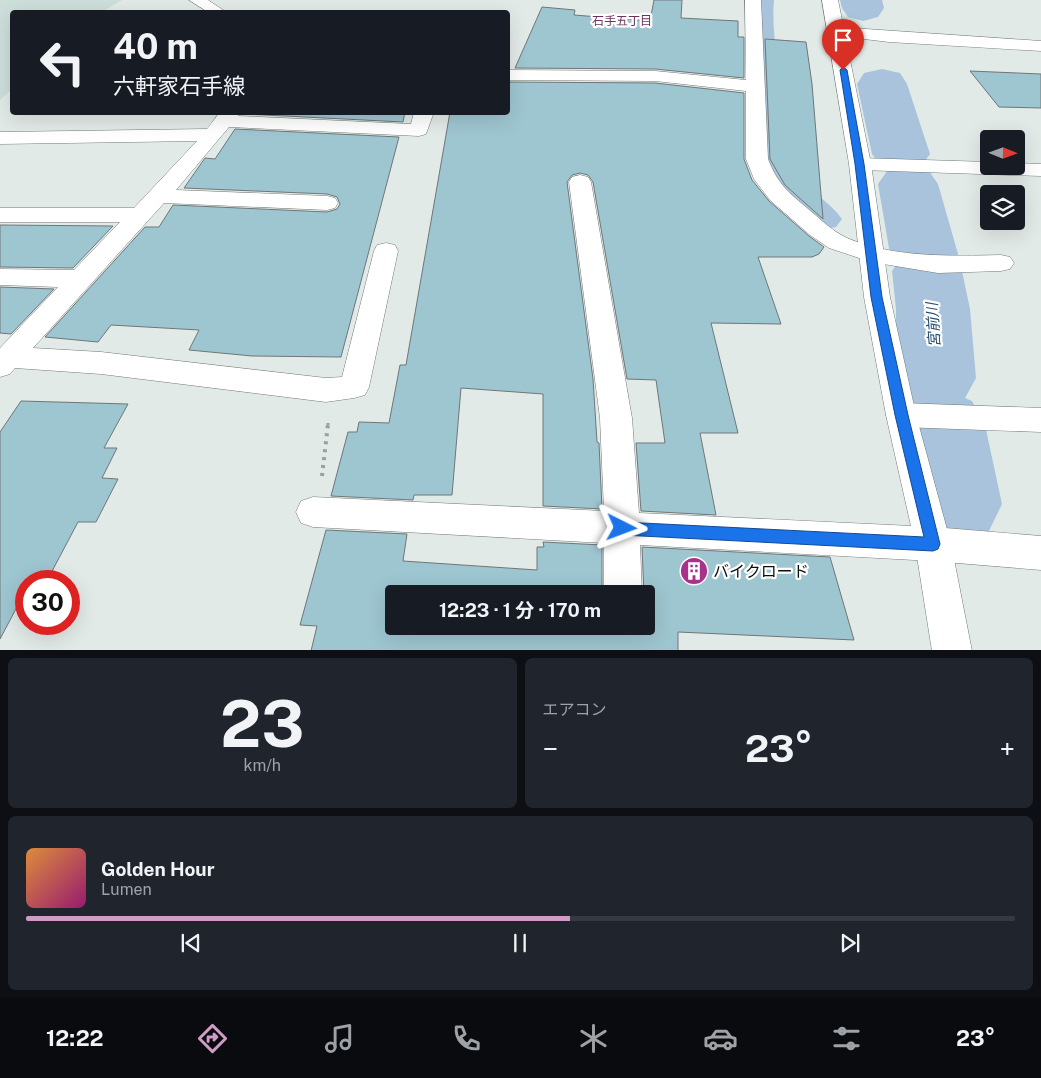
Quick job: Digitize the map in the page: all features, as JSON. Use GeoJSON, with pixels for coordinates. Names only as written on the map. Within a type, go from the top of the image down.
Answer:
{"type":"FeatureCollection","features":[{"type":"Feature","properties":{"kind":"street"},"geometry":{"type":"LineString","coordinates":[[197,0],[214,10]]}},
{"type":"Feature","properties":{"kind":"street"},"geometry":{"type":"LineString","coordinates":[[747,0],[755,86],[756,159],[765,179],[797,213],[838,243],[871,254],[938,265],[1001,263]]}},
{"type":"Feature","properties":{"kind":"street"},"geometry":{"type":"LineString","coordinates":[[830,0],[860,164],[877,297],[901,415],[933,544],[952,650]]}},
{"type":"Feature","properties":{"kind":"street"},"geometry":{"type":"LineString","coordinates":[[837,32],[1041,46]]}},
{"type":"Feature","properties":{"kind":"street"},"geometry":{"type":"LineString","coordinates":[[510,75],[655,76],[755,86]]}},
{"type":"Feature","properties":{"kind":"street"},"geometry":{"type":"LineString","coordinates":[[0,138],[223,123],[419,130],[423,115]]}},
{"type":"Feature","properties":{"kind":"street"},"geometry":{"type":"LineString","coordinates":[[4,362],[141,215],[223,123]]}},
{"type":"Feature","properties":{"kind":"street"},"geometry":{"type":"LineString","coordinates":[[860,164],[1041,170]]}},
{"type":"Feature","properties":{"kind":"street"},"geometry":{"type":"LineString","coordinates":[[580,182],[616,418],[623,585]]}},
{"type":"Feature","properties":{"kind":"street"},"geometry":{"type":"LineString","coordinates":[[158,196],[327,203]]}},
{"type":"Feature","properties":{"kind":"street"},"geometry":{"type":"LineString","coordinates":[[0,215],[141,215]]}},
{"type":"Feature","properties":{"kind":"street"},"geometry":{"type":"LineString","coordinates":[[4,362],[101,363],[326,390],[354,387],[386,251]]}},
{"type":"Feature","properties":{"kind":"street"},"geometry":{"type":"LineString","coordinates":[[0,277],[82,279]]}},
{"type":"Feature","properties":{"kind":"street"},"geometry":{"type":"LineString","coordinates":[[901,415],[1041,420]]}},
{"type":"Feature","properties":{"kind":"street"},"geometry":{"type":"LineString","coordinates":[[313,512],[933,544],[1041,553]]}},
{"type":"Feature","properties":{"kind":"path"},"geometry":{"type":"LineString","coordinates":[[313,512],[325,459],[328,421],[326,390]]}},
{"type":"Feature","properties":{"kind":"shaded area"},"geometry":{"type":"Polygon","coordinates":[[[0,0],[122,0],[105,10],[10,10],[10,91],[0,100],[0,0]]]}},
{"type":"Feature","properties":{"kind":"building"},"geometry":{"type":"Polygon","coordinates":[[[654,0],[682,0],[681,18],[738,21],[738,37],[744,37],[744,78],[655,69],[515,68],[542,7],[575,10],[574,15],[650,21],[654,0]]]}},
{"type":"Feature","properties":{"kind":"building"},"geometry":{"type":"Polygon","coordinates":[[[765,39],[806,42],[812,84],[823,219],[785,185],[770,159],[765,39]]]}},
{"type":"Feature","properties":{"kind":"building"},"geometry":{"type":"Polygon","coordinates":[[[970,71],[1041,74],[1041,108],[999,107],[970,71]]]}},
{"type":"Feature","properties":{"kind":"building"},"geometry":{"type":"Polygon","coordinates":[[[510,82],[655,83],[744,93],[744,159],[752,180],[769,201],[824,247],[819,254],[812,257],[758,257],[781,324],[711,323],[738,433],[700,433],[716,515],[641,511],[636,443],[665,443],[656,380],[627,379],[593,182],[588,175],[580,173],[572,175],[567,182],[593,379],[597,442],[599,443],[602,509],[543,506],[543,394],[461,388],[452,495],[414,495],[413,500],[331,496],[348,432],[357,432],[359,422],[389,423],[400,365],[406,365],[449,115],[510,115],[510,82]]]}},
{"type":"Feature","properties":{"kind":"building"},"geometry":{"type":"Polygon","coordinates":[[[265,115],[404,115],[403,122],[265,115]]]}},
{"type":"Feature","properties":{"kind":"building"},"geometry":{"type":"Polygon","coordinates":[[[235,129],[399,137],[341,357],[252,356],[189,350],[199,330],[111,325],[98,342],[45,337],[145,227],[159,227],[173,205],[327,212],[337,209],[340,204],[337,197],[327,194],[184,188],[205,158],[215,159],[235,129]]]}},
{"type":"Feature","properties":{"kind":"building"},"geometry":{"type":"Polygon","coordinates":[[[0,225],[113,226],[73,268],[0,267],[0,225]]]}},
{"type":"Feature","properties":{"kind":"building"},"geometry":{"type":"Polygon","coordinates":[[[0,287],[54,289],[11,334],[0,333],[0,287]]]}},
{"type":"Feature","properties":{"kind":"building"},"geometry":{"type":"Polygon","coordinates":[[[21,401],[128,404],[104,448],[117,448],[102,478],[118,479],[96,522],[78,522],[53,570],[15,570],[15,611],[0,639],[0,432],[21,401]]]}},
{"type":"Feature","properties":{"kind":"building"},"geometry":{"type":"Polygon","coordinates":[[[326,530],[407,534],[403,561],[537,570],[537,547],[544,547],[543,542],[602,545],[602,585],[385,585],[385,635],[655,635],[655,585],[644,585],[642,547],[830,557],[854,640],[678,632],[678,650],[311,650],[317,626],[300,625],[326,530]]]}},
{"type":"Feature","properties":{"kind":"waterway"},"geometry":{"type":"LineString","coordinates":[[762,0],[760,36],[767,95],[766,144],[768,152],[770,159],[786,185],[799,199],[823,219]]}},
{"type":"Feature","properties":{"kind":"waterway","name":"宮前川"},"geometry":{"type":"LineString","coordinates":[[861,0],[863,8]]}},
{"type":"Feature","properties":{"kind":"waterway","name":"宮前川"},"geometry":{"type":"LineString","coordinates":[[882,84],[901,154]]}},
{"type":"Feature","properties":{"kind":"waterway","name":"宮前川"},"geometry":{"type":"LineString","coordinates":[[908,184],[924,254]]}},
{"type":"Feature","properties":{"kind":"waterway","name":"宮前川"},"geometry":{"type":"LineString","coordinates":[[927,271],[933,309],[936,378]]}},
{"type":"Feature","properties":{"kind":"waterway","name":"宮前川"},"geometry":{"type":"LineString","coordinates":[[925,302],[933,309]]}},
{"type":"Feature","properties":{"kind":"waterway","name":"宮前川"},"geometry":{"type":"LineString","coordinates":[[942,425],[955,504]]}},
{"type":"Feature","properties":{"kind":"place","name":"バイクロード"},"geometry":{"type":"Point","coordinates":[694,571]}},
{"type":"Feature","properties":{"kind":"district","name":"石手五丁目"},"geometry":{"type":"Point","coordinates":[622,21]}},
{"type":"Feature","properties":{"kind":"route"},"geometry":{"type":"LineString","coordinates":[[622,528],[933,544],[901,415],[877,297],[860,164],[843,70]]}}]}
